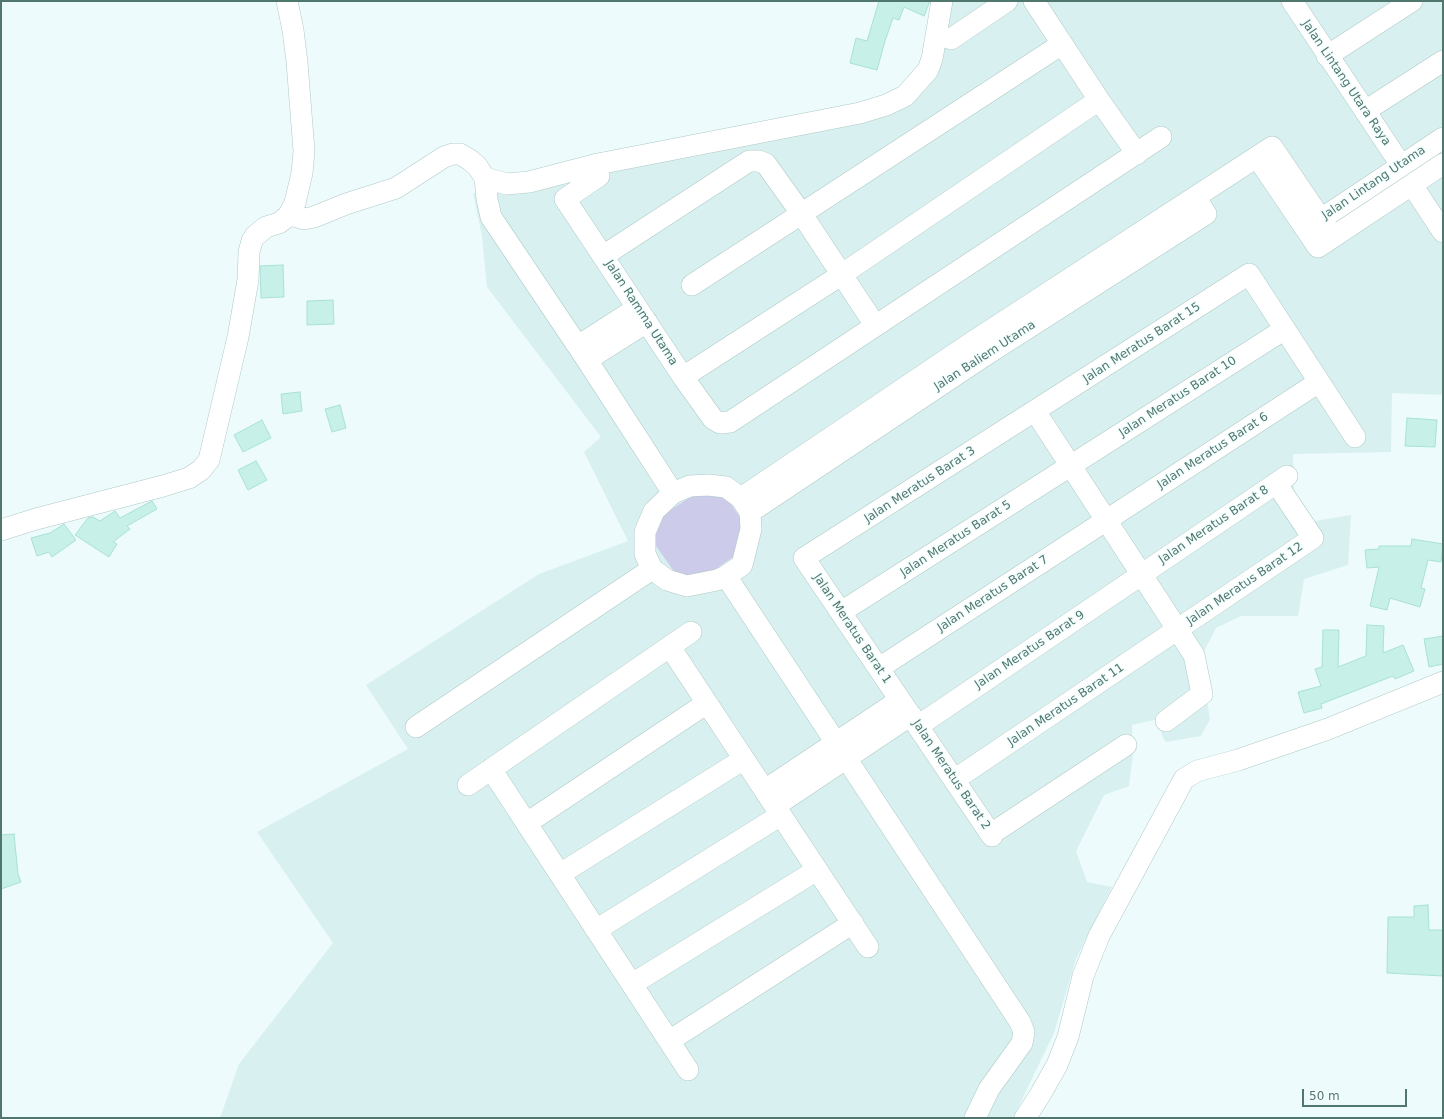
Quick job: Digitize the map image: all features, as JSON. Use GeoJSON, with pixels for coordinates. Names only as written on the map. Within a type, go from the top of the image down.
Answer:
{"type":"FeatureCollection","features":[{"type":"Feature","properties":{"kind":"street"},"geometry":{"type":"LineString","coordinates":[[1,530],[36,519],[163,486],[188,478],[201,470],[209,460],[226,382],[238,337],[248,280],[249,252],[252,242],[255,236],[266,227],[279,223],[290,212],[295,203],[302,173],[304,151],[294,30],[287,1]]}},
{"type":"Feature","properties":{"kind":"street"},"geometry":{"type":"LineString","coordinates":[[485,178],[507,184],[529,182],[598,164],[860,113],[886,105],[905,96],[928,70],[932,59],[942,1]]}},
{"type":"Feature","properties":{"kind":"street"},"geometry":{"type":"LineString","coordinates":[[951,39],[1007,1]]}},
{"type":"Feature","properties":{"kind":"street"},"geometry":{"type":"LineString","coordinates":[[1034,1],[1099,100],[1137,154]]}},
{"type":"Feature","properties":{"kind":"street"},"geometry":{"type":"LineString","coordinates":[[1327,56],[1412,1]]}},
{"type":"Feature","properties":{"kind":"street","name":"Jalan Lintang Utara Raya"},"geometry":{"type":"LineString","coordinates":[[1293,2],[1327,56],[1401,165]]}},
{"type":"Feature","properties":{"kind":"street"},"geometry":{"type":"LineString","coordinates":[[692,285],[1062,44]]}},
{"type":"Feature","properties":{"kind":"street"},"geometry":{"type":"LineString","coordinates":[[1365,111],[1443,61]]}},
{"type":"Feature","properties":{"kind":"street"},"geometry":{"type":"LineString","coordinates":[[683,377],[841,275],[1099,100]]}},
{"type":"Feature","properties":{"kind":"street"},"geometry":{"type":"LineString","coordinates":[[603,256],[749,161],[759,161],[766,164],[801,213],[875,325],[1161,138]]}},
{"type":"Feature","properties":{"kind":"street","name":"Jalan Lintang Utama"},"geometry":{"type":"LineString","coordinates":[[1443,138],[1313,224],[1325,242],[1443,164]]}},
{"type":"Feature","properties":{"kind":"street","name":"Jalan Baliem Utama"},"geometry":{"type":"LineString","coordinates":[[745,505],[982,358],[1206,214],[1195,197],[1264,152],[1313,224]]}},
{"type":"Feature","properties":{"kind":"street"},"geometry":{"type":"LineString","coordinates":[[290,212],[294,216],[304,219],[314,217],[346,204],[396,188],[438,160],[453,154],[460,154],[470,160],[478,166],[485,178],[486,200],[491,217],[583,353],[673,493]]}},
{"type":"Feature","properties":{"kind":"street","name":"Jalan Ramma Utama"},"geometry":{"type":"LineString","coordinates":[[599,176],[565,199],[712,419],[720,423],[730,422],[875,325]]}},
{"type":"Feature","properties":{"kind":"street"},"geometry":{"type":"LineString","coordinates":[[1412,185],[1443,232]]}},
{"type":"Feature","properties":{"kind":"street","name":"Jalan Meratus Barat 15"},"geometry":{"type":"LineString","coordinates":[[1035,411],[1249,274],[1285,328]]}},
{"type":"Feature","properties":{"kind":"street"},"geometry":{"type":"LineString","coordinates":[[583,353],[642,315]]}},
{"type":"Feature","properties":{"kind":"street"},"geometry":{"type":"LineString","coordinates":[[1285,328],[1355,437]]}},
{"type":"Feature","properties":{"kind":"street","name":"Jalan Meratus Barat 10"},"geometry":{"type":"LineString","coordinates":[[1071,466],[1285,328]]}},
{"type":"Feature","properties":{"kind":"street","name":"Jalan Meratus Barat 6"},"geometry":{"type":"LineString","coordinates":[[1106,520],[1320,382]]}},
{"type":"Feature","properties":{"kind":"street"},"geometry":{"type":"LineString","coordinates":[[1035,411],[1194,655],[1202,694],[1166,721]]}},
{"type":"Feature","properties":{"kind":"street","name":"Jalan Meratus Barat 3"},"geometry":{"type":"LineString","coordinates":[[804,558],[1035,411]]}},
{"type":"Feature","properties":{"kind":"street","name":"Jalan Meratus Barat 5"},"geometry":{"type":"LineString","coordinates":[[841,612],[1071,466]]}},
{"type":"Feature","properties":{"kind":"street","name":"Jalan Meratus Barat 8"},"geometry":{"type":"LineString","coordinates":[[1142,574],[1281,480],[1313,538]]}},
{"type":"Feature","properties":{"kind":"street"},"geometry":{"type":"LineString","coordinates":[[708,485],[726,487],[745,505],[751,529],[742,565],[726,576],[687,586],[666,580],[652,569],[645,554],[645,532],[654,512],[673,493],[690,486],[708,485]]}},
{"type":"Feature","properties":{"kind":"street","name":"Jalan Meratus Barat 7"},"geometry":{"type":"LineString","coordinates":[[879,668],[1106,520]]}},
{"type":"Feature","properties":{"kind":"street","name":"Jalan Meratus Barat 12"},"geometry":{"type":"LineString","coordinates":[[1177,629],[1313,538]]}},
{"type":"Feature","properties":{"kind":"street","name":"Jalan Meratus Barat 1"},"geometry":{"type":"LineString","coordinates":[[804,558],[910,714]]}},
{"type":"Feature","properties":{"kind":"street"},"geometry":{"type":"LineString","coordinates":[[416,727],[652,569]]}},
{"type":"Feature","properties":{"kind":"street","name":"Jalan Meratus Barat 9"},"geometry":{"type":"LineString","coordinates":[[596,930],[774,804],[841,750],[910,714],[1142,574]]}},
{"type":"Feature","properties":{"kind":"street"},"geometry":{"type":"LineString","coordinates":[[726,576],[1020,1022],[1024,1032],[1022,1043],[989,1089],[975,1118]]}},
{"type":"Feature","properties":{"kind":"street","name":"Jalan Meratus Barat 11"},"geometry":{"type":"LineString","coordinates":[[954,780],[1177,629]]}},
{"type":"Feature","properties":{"kind":"street"},"geometry":{"type":"LineString","coordinates":[[468,785],[691,632]]}},
{"type":"Feature","properties":{"kind":"street"},"geometry":{"type":"LineString","coordinates":[[670,647],[868,947]]}},
{"type":"Feature","properties":{"kind":"street"},"geometry":{"type":"LineString","coordinates":[[1025,1118],[1040,1095],[1065,1044],[1083,976],[1099,936],[1184,779],[1197,771],[1238,760],[1328,729],[1443,682]]}},
{"type":"Feature","properties":{"kind":"street"},"geometry":{"type":"LineString","coordinates":[[527,823],[707,703]]}},
{"type":"Feature","properties":{"kind":"street","name":"Jalan Meratus Barat 2"},"geometry":{"type":"LineString","coordinates":[[910,714],[992,835],[1126,745]]}},
{"type":"Feature","properties":{"kind":"street"},"geometry":{"type":"LineString","coordinates":[[560,874],[744,759]]}},
{"type":"Feature","properties":{"kind":"street"},"geometry":{"type":"LineString","coordinates":[[491,769],[688,1070]]}},
{"type":"Feature","properties":{"kind":"street"},"geometry":{"type":"LineString","coordinates":[[632,984],[817,870]]}},
{"type":"Feature","properties":{"kind":"street"},"geometry":{"type":"LineString","coordinates":[[669,1041],[853,923]]}},
{"type":"Feature","properties":{"kind":"shaded area"},"geometry":{"type":"Polygon","coordinates":[[[947,1],[1443,1],[1443,395],[1392,393],[1391,452],[1293,454],[1294,491],[1309,522],[1351,515],[1348,565],[1304,579],[1298,616],[1241,616],[1216,628],[1200,659],[1210,719],[1201,736],[1166,742],[1162,736],[1159,719],[1132,725],[1133,753],[1129,786],[1104,795],[1076,851],[1087,882],[1112,887],[1076,959],[1054,1033],[1013,1118],[220,1118],[239,1064],[333,943],[257,832],[408,749],[366,685],[539,574],[628,541],[584,452],[601,437],[487,287],[482,236],[473,193],[523,191],[898,111],[916,99],[947,1]]]}},
{"type":"Feature","properties":{"kind":"shaded area"},"geometry":{"type":"Polygon","coordinates":[[[698,492],[727,498],[745,525],[740,552],[703,578],[676,574],[653,542],[663,515],[698,492]]]}},
{"type":"Feature","properties":{"kind":"building"},"geometry":{"type":"Polygon","coordinates":[[[879,1],[930,1],[924,16],[904,7],[899,20],[893,18],[877,70],[850,63],[856,38],[867,41],[879,1]]]}},
{"type":"Feature","properties":{"kind":"building"},"geometry":{"type":"Polygon","coordinates":[[[283,265],[284,297],[261,298],[260,266],[283,265]]]}},
{"type":"Feature","properties":{"kind":"building"},"geometry":{"type":"Polygon","coordinates":[[[333,300],[334,324],[307,325],[307,301],[333,300]]]}},
{"type":"Feature","properties":{"kind":"building"},"geometry":{"type":"Polygon","coordinates":[[[300,392],[302,411],[283,414],[281,394],[300,392]]]}},
{"type":"Feature","properties":{"kind":"building"},"geometry":{"type":"Polygon","coordinates":[[[340,405],[346,428],[332,432],[325,409],[340,405]]]}},
{"type":"Feature","properties":{"kind":"building"},"geometry":{"type":"Polygon","coordinates":[[[1407,418],[1437,420],[1435,447],[1405,446],[1407,418]]]}},
{"type":"Feature","properties":{"kind":"building"},"geometry":{"type":"Polygon","coordinates":[[[262,420],[271,438],[243,452],[234,435],[262,420]]]}},
{"type":"Feature","properties":{"kind":"building"},"geometry":{"type":"Polygon","coordinates":[[[256,461],[267,480],[248,490],[238,470],[256,461]]]}},
{"type":"Feature","properties":{"kind":"building"},"geometry":{"type":"Polygon","coordinates":[[[152,501],[157,509],[127,526],[130,529],[113,542],[117,544],[109,557],[75,535],[88,518],[93,517],[100,521],[115,511],[120,518],[152,501]]]}},
{"type":"Feature","properties":{"kind":"building"},"geometry":{"type":"Polygon","coordinates":[[[64,524],[76,540],[52,557],[49,552],[37,556],[31,538],[50,533],[64,524]]]}},
{"type":"Feature","properties":{"kind":"building"},"geometry":{"type":"Polygon","coordinates":[[[1412,539],[1443,544],[1441,562],[1428,560],[1421,588],[1425,589],[1420,607],[1390,598],[1387,610],[1370,606],[1379,567],[1367,568],[1365,550],[1379,549],[1379,546],[1411,546],[1412,539]]]}},
{"type":"Feature","properties":{"kind":"building"},"geometry":{"type":"Polygon","coordinates":[[[1367,625],[1384,626],[1383,653],[1403,645],[1414,671],[1395,679],[1393,676],[1321,704],[1322,708],[1304,713],[1298,692],[1321,686],[1315,669],[1322,667],[1323,630],[1339,630],[1338,667],[1366,656],[1367,625]]]}},
{"type":"Feature","properties":{"kind":"building"},"geometry":{"type":"Polygon","coordinates":[[[1443,636],[1443,664],[1429,667],[1424,639],[1443,636]]]}},
{"type":"Feature","properties":{"kind":"building"},"geometry":{"type":"Polygon","coordinates":[[[14,834],[18,874],[21,882],[1,889],[1,835],[14,834]]]}},
{"type":"Feature","properties":{"kind":"building"},"geometry":{"type":"Polygon","coordinates":[[[1428,905],[1429,930],[1443,930],[1443,976],[1387,973],[1388,917],[1414,917],[1414,906],[1428,905]]]}}]}
